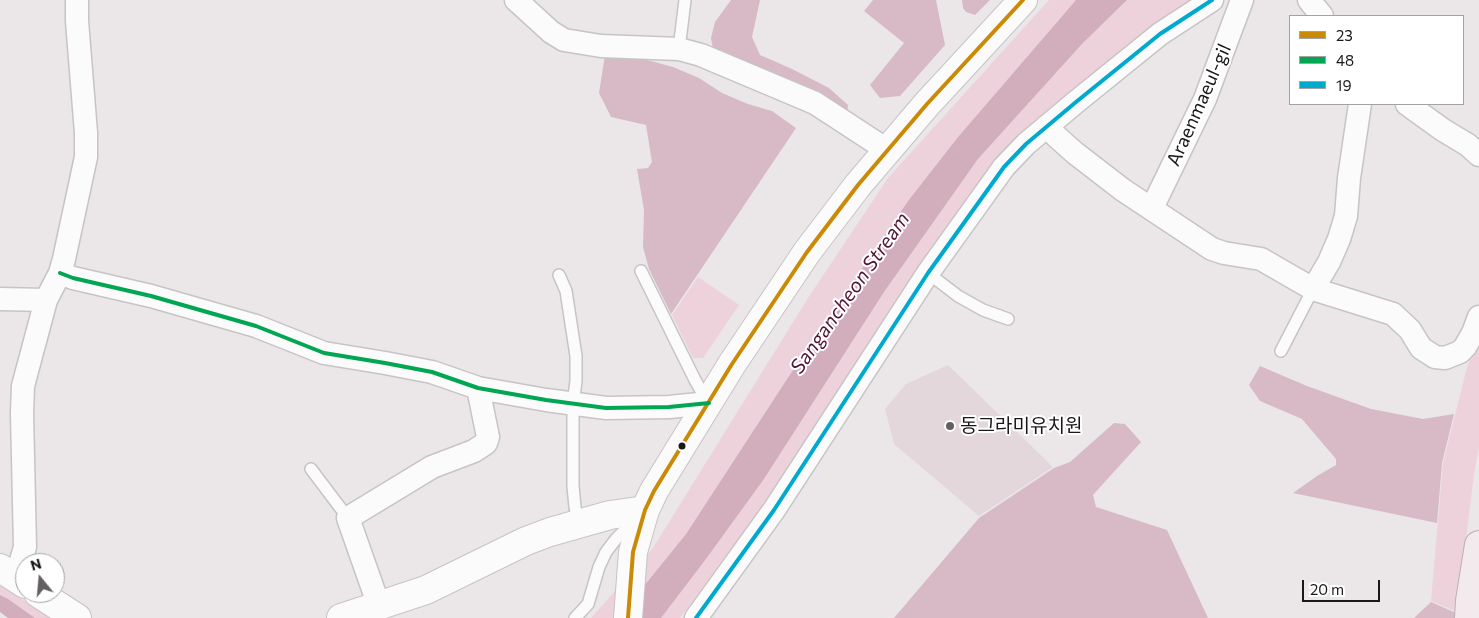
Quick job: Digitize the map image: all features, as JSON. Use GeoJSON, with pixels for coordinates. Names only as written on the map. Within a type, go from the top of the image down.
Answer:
{"type":"FeatureCollection","features":[{"type":"Feature","properties":{"kind":"highway"},"geometry":{"type":"LineString","coordinates":[[1469,618],[1479,545]]}},
{"type":"Feature","properties":{"kind":"street"},"geometry":{"type":"LineString","coordinates":[[14,577],[25,547],[23,386],[46,300],[60,272],[64,259],[86,156],[77,0]]}},
{"type":"Feature","properties":{"kind":"street"},"geometry":{"type":"LineString","coordinates":[[516,0],[551,32],[564,40],[601,46],[679,49],[708,58],[815,103],[887,150]]}},
{"type":"Feature","properties":{"kind":"street"},"geometry":{"type":"LineString","coordinates":[[628,618],[633,552],[645,510],[654,491],[708,403],[769,308],[831,219],[887,150],[1023,0]]}},
{"type":"Feature","properties":{"kind":"street"},"geometry":{"type":"LineString","coordinates":[[696,618],[774,510],[928,273],[1004,167],[1047,126],[1160,34],[1212,0]]}},
{"type":"Feature","properties":{"kind":"street","name":"Araenmaeul-gil"},"geometry":{"type":"LineString","coordinates":[[1152,208],[1205,99],[1242,0]]}},
{"type":"Feature","properties":{"kind":"street"},"geometry":{"type":"LineString","coordinates":[[1309,0],[1321,15]]}},
{"type":"Feature","properties":{"kind":"street"},"geometry":{"type":"LineString","coordinates":[[1313,289],[1329,262],[1346,216],[1349,178],[1360,105]]}},
{"type":"Feature","properties":{"kind":"street"},"geometry":{"type":"LineString","coordinates":[[1408,105],[1468,145],[1479,155]]}},
{"type":"Feature","properties":{"kind":"street"},"geometry":{"type":"LineString","coordinates":[[1047,126],[1075,153],[1124,190],[1212,249],[1260,259],[1313,289],[1393,314],[1410,330],[1421,348],[1435,357],[1445,358],[1460,352],[1473,333],[1479,317]]}},
{"type":"Feature","properties":{"kind":"street"},"geometry":{"type":"LineString","coordinates":[[60,272],[73,278],[151,296],[256,326],[324,353],[432,372],[478,388],[606,408],[669,407],[708,403]]}},
{"type":"Feature","properties":{"kind":"street"},"geometry":{"type":"LineString","coordinates":[[0,299],[46,300]]}},
{"type":"Feature","properties":{"kind":"street"},"geometry":{"type":"LineString","coordinates":[[379,606],[348,518],[432,467],[474,451],[486,443],[488,437],[478,388]]}},
{"type":"Feature","properties":{"kind":"street"},"geometry":{"type":"LineString","coordinates":[[341,618],[426,590],[526,541],[579,523],[610,515],[645,510]]}},
{"type":"Feature","properties":{"kind":"street"},"geometry":{"type":"LineString","coordinates":[[54,603],[77,618]]}},
{"type":"Feature","properties":{"kind":"lane"},"geometry":{"type":"LineString","coordinates":[[679,49],[685,0]]}},
{"type":"Feature","properties":{"kind":"lane"},"geometry":{"type":"LineString","coordinates":[[641,270],[708,403]]}},
{"type":"Feature","properties":{"kind":"lane"},"geometry":{"type":"LineString","coordinates":[[928,273],[983,310],[1008,319]]}},
{"type":"Feature","properties":{"kind":"lane"},"geometry":{"type":"LineString","coordinates":[[559,274],[566,291],[576,356],[573,404],[573,486],[574,507],[579,523]]}},
{"type":"Feature","properties":{"kind":"lane"},"geometry":{"type":"LineString","coordinates":[[1281,351],[1313,289]]}},
{"type":"Feature","properties":{"kind":"lane"},"geometry":{"type":"LineString","coordinates":[[311,469],[348,518]]}},
{"type":"Feature","properties":{"kind":"lane"},"geometry":{"type":"LineString","coordinates":[[575,618],[588,604],[599,567],[606,552],[645,510]]}},
{"type":"Feature","properties":{"kind":"shaded area"},"geometry":{"type":"Polygon","coordinates":[[[731,0],[760,0],[752,37],[760,55],[829,88],[848,105],[847,114],[713,49],[711,38],[715,22],[731,0]]]}},
{"type":"Feature","properties":{"kind":"shaded area"},"geometry":{"type":"Polygon","coordinates":[[[873,0],[936,0],[945,45],[900,96],[880,98],[870,85],[904,43],[864,11],[873,0]]]}},
{"type":"Feature","properties":{"kind":"shaded area"},"geometry":{"type":"Polygon","coordinates":[[[962,0],[990,0],[975,15],[966,12],[963,8],[962,0]]]}},
{"type":"Feature","properties":{"kind":"shaded area"},"geometry":{"type":"Polygon","coordinates":[[[1049,0],[1076,0],[958,137],[908,201],[791,373],[686,534],[618,618],[591,618],[653,548],[808,298],[888,178],[1049,0]]]}},
{"type":"Feature","properties":{"kind":"shaded area"},"geometry":{"type":"Polygon","coordinates":[[[1127,0],[1193,0],[988,177],[887,314],[765,503],[680,618],[661,618],[764,479],[884,292],[978,159],[1082,44],[1127,0]]]}},
{"type":"Feature","properties":{"kind":"shaded area"},"geometry":{"type":"Polygon","coordinates":[[[605,55],[640,58],[673,67],[699,78],[722,93],[748,104],[772,111],[796,128],[671,314],[649,269],[643,247],[644,210],[637,169],[648,168],[652,162],[646,125],[611,117],[599,93],[605,55]]]}},
{"type":"Feature","properties":{"kind":"shaded area"},"geometry":{"type":"Polygon","coordinates":[[[698,277],[739,305],[703,358],[693,358],[672,315],[698,277]]]}},
{"type":"Feature","properties":{"kind":"shaded area"},"geometry":{"type":"Polygon","coordinates":[[[1479,335],[1479,447],[1457,612],[1431,601],[1443,463],[1466,371],[1479,335]]]}},
{"type":"Feature","properties":{"kind":"shaded area","name":"동그라미유치원"},"geometry":{"type":"Polygon","coordinates":[[[948,365],[1053,467],[979,516],[894,444],[885,409],[906,384],[948,365]]]}},
{"type":"Feature","properties":{"kind":"shaded area"},"geometry":{"type":"Polygon","coordinates":[[[1260,366],[1307,386],[1371,409],[1423,419],[1454,414],[1442,463],[1437,523],[1293,493],[1336,465],[1336,459],[1302,419],[1260,401],[1249,385],[1260,366]]]}},
{"type":"Feature","properties":{"kind":"shaded area"},"geometry":{"type":"Polygon","coordinates":[[[1114,423],[1125,424],[1141,442],[1093,495],[1096,507],[1167,530],[1208,618],[894,618],[979,518],[1054,468],[1070,462],[1114,423]]]}},
{"type":"Feature","properties":{"kind":"shaded area"},"geometry":{"type":"Polygon","coordinates":[[[0,585],[15,595],[15,603],[28,603],[51,618],[35,618],[0,595],[0,585]]]}},
{"type":"Feature","properties":{"kind":"shaded area"},"geometry":{"type":"Polygon","coordinates":[[[1431,602],[1456,613],[1456,618],[1414,618],[1431,602]]]}},
{"type":"Feature","properties":{"kind":"water","name":"Sangancheon Stream"},"geometry":{"type":"Polygon","coordinates":[[[1076,0],[1127,0],[1082,44],[978,159],[884,292],[764,479],[661,618],[618,618],[686,534],[791,373],[908,201],[958,137],[1076,0]]]}},
{"type":"Feature","properties":{"kind":"water"},"geometry":{"type":"Polygon","coordinates":[[[0,595],[35,618],[8,618],[0,612],[0,595]]]}},
{"type":"Feature","properties":{"kind":"transit line","name":"23"},"geometry":{"type":"LineString","coordinates":[[628,618],[633,552],[645,510],[654,491],[732,364],[807,252],[858,185],[927,104],[1023,0]]}},
{"type":"Feature","properties":{"kind":"transit line","name":"19"},"geometry":{"type":"LineString","coordinates":[[696,618],[774,510],[928,273],[1004,167],[1026,144],[1160,34],[1212,0]]}},
{"type":"Feature","properties":{"kind":"transit line","name":"48"},"geometry":{"type":"LineString","coordinates":[[60,273],[73,278],[151,296],[256,326],[324,353],[432,372],[478,388],[606,408],[669,407],[709,403]]}},
{"type":"Feature","properties":{"kind":"place","name":"동그라미유치원"},"geometry":{"type":"Point","coordinates":[950,426]}}]}
